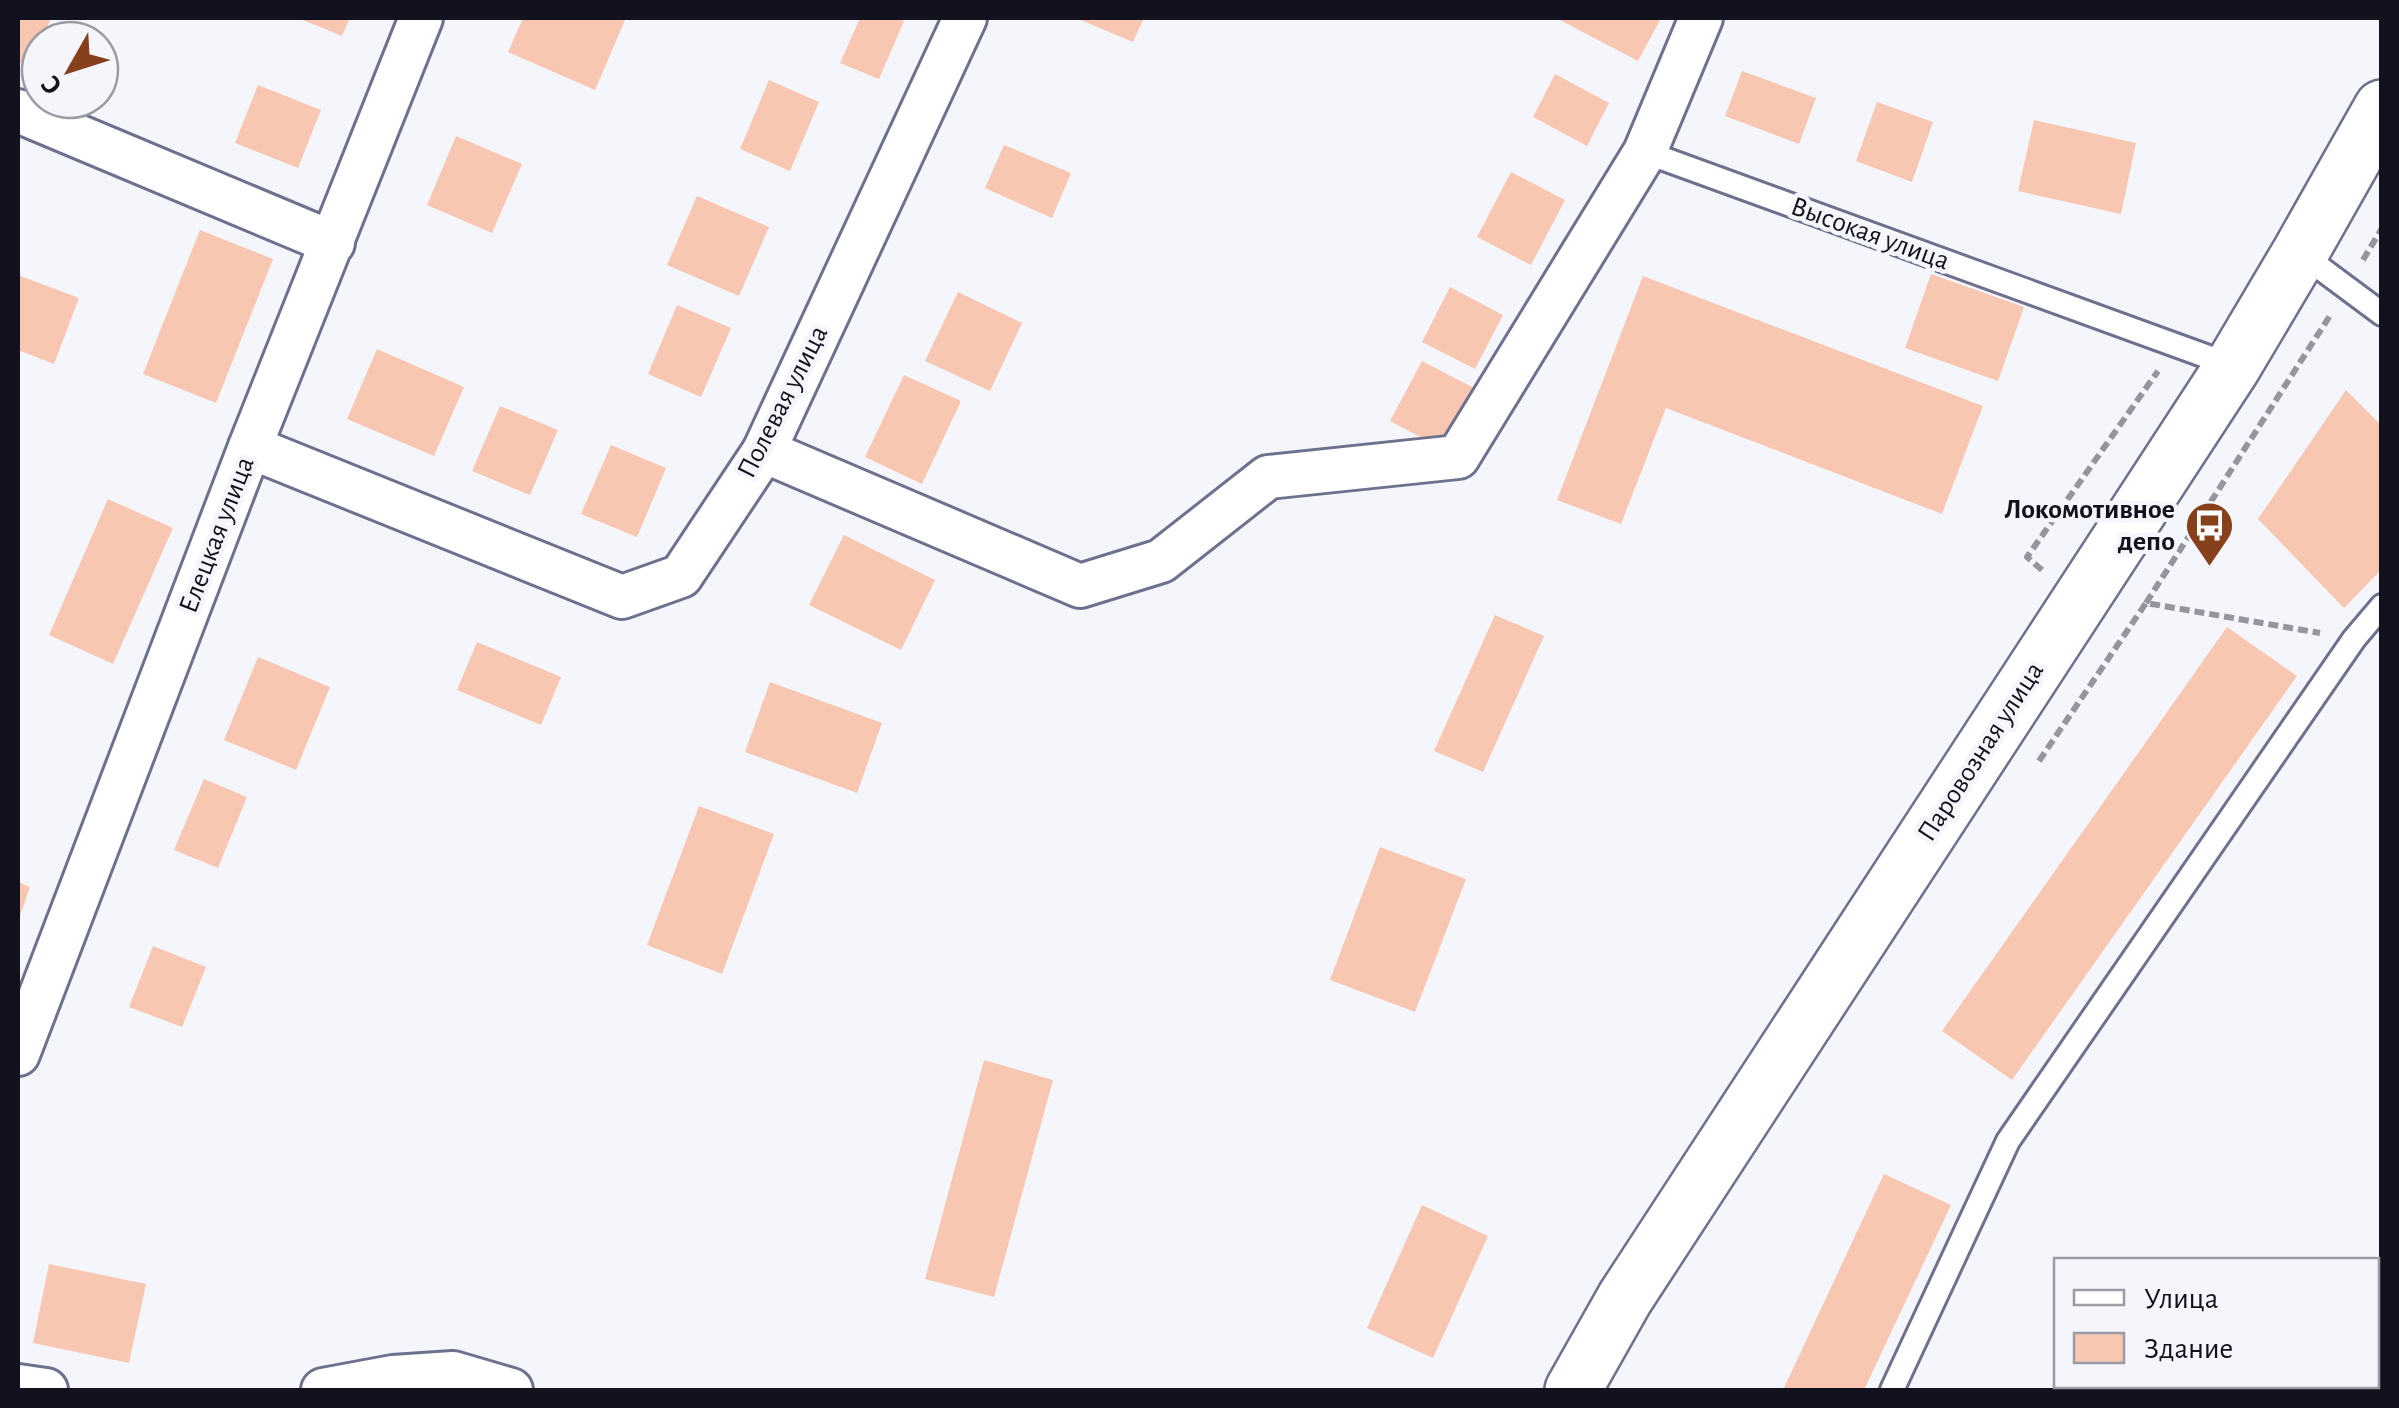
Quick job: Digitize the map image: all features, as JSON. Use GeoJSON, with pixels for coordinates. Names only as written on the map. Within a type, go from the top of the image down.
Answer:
{"type":"FeatureCollection","features":[{"type":"Feature","properties":{"kind":"main road","name":"Паровозная улица"},"geometry":{"type":"LineString","coordinates":[[1573,1390],[1636,1282],[2233,366],[2382,108]]}},
{"type":"Feature","properties":{"kind":"street","name":"Елецкая улица"},"geometry":{"type":"LineString","coordinates":[[18,1054],[250,447],[421,18]]}},
{"type":"Feature","properties":{"kind":"street","name":"Полевая улица"},"geometry":{"type":"LineString","coordinates":[[250,447],[622,597],[680,576],[764,452],[964,18]]}},
{"type":"Feature","properties":{"kind":"street"},"geometry":{"type":"LineString","coordinates":[[764,452],[1080,586],[1161,560],[1268,477],[1458,457],[1645,152],[1701,18]]}},
{"type":"Feature","properties":{"kind":"street"},"geometry":{"type":"LineString","coordinates":[[18,111],[333,243]]}},
{"type":"Feature","properties":{"kind":"street"},"geometry":{"type":"LineString","coordinates":[[327,1390],[393,1377],[453,1373],[511,1390]]}},
{"type":"Feature","properties":{"kind":"street"},"geometry":{"type":"LineString","coordinates":[[18,1386],[46,1390]]}},
{"type":"Feature","properties":{"kind":"lane","name":"Высокая улица"},"geometry":{"type":"LineString","coordinates":[[1645,152],[2233,366]]}},
{"type":"Feature","properties":{"kind":"lane"},"geometry":{"type":"LineString","coordinates":[[2300,253],[2382,314]]}},
{"type":"Feature","properties":{"kind":"lane"},"geometry":{"type":"LineString","coordinates":[[1892,1390],[2008,1141],[2354,639],[2382,606]]}},
{"type":"Feature","properties":{"kind":"path"},"geometry":{"type":"LineString","coordinates":[[2034,768],[2146,604],[2348,288],[2382,228]]}},
{"type":"Feature","properties":{"kind":"path"},"geometry":{"type":"LineString","coordinates":[[2146,604],[2354,639]]}},
{"type":"Feature","properties":{"kind":"building"},"geometry":{"type":"Polygon","coordinates":[[[18,18],[51,18],[20,20],[18,61],[18,18]]]}},
{"type":"Feature","properties":{"kind":"building"},"geometry":{"type":"Polygon","coordinates":[[[298,18],[350,18],[342,36],[298,18]]]}},
{"type":"Feature","properties":{"kind":"building"},"geometry":{"type":"Polygon","coordinates":[[[523,18],[625,20],[595,90],[508,52],[523,18]]]}},
{"type":"Feature","properties":{"kind":"building"},"geometry":{"type":"Polygon","coordinates":[[[860,18],[904,21],[879,79],[840,63],[860,18]]]}},
{"type":"Feature","properties":{"kind":"building"},"geometry":{"type":"Polygon","coordinates":[[[1076,18],[1144,18],[1133,42],[1076,18]]]}},
{"type":"Feature","properties":{"kind":"building"},"geometry":{"type":"Polygon","coordinates":[[[1556,18],[1661,18],[1638,61],[1556,18]]]}},
{"type":"Feature","properties":{"kind":"building"},"geometry":{"type":"Polygon","coordinates":[[[1742,71],[1816,98],[1799,144],[1725,116],[1742,71]]]}},
{"type":"Feature","properties":{"kind":"building"},"geometry":{"type":"Polygon","coordinates":[[[1555,74],[1609,103],[1587,146],[1533,117],[1555,74]]]}},
{"type":"Feature","properties":{"kind":"building"},"geometry":{"type":"Polygon","coordinates":[[[769,80],[819,102],[790,171],[740,149],[769,80]]]}},
{"type":"Feature","properties":{"kind":"building"},"geometry":{"type":"Polygon","coordinates":[[[258,85],[321,110],[298,168],[235,143],[258,85]]]}},
{"type":"Feature","properties":{"kind":"building"},"geometry":{"type":"Polygon","coordinates":[[[1877,102],[1933,122],[1912,182],[1856,161],[1877,102]]]}},
{"type":"Feature","properties":{"kind":"building"},"geometry":{"type":"Polygon","coordinates":[[[2034,120],[2136,143],[2121,214],[2018,191],[2034,120]]]}},
{"type":"Feature","properties":{"kind":"building"},"geometry":{"type":"Polygon","coordinates":[[[456,136],[522,164],[492,233],[427,205],[456,136]]]}},
{"type":"Feature","properties":{"kind":"building"},"geometry":{"type":"Polygon","coordinates":[[[1004,145],[1071,173],[1052,218],[985,188],[1004,145]]]}},
{"type":"Feature","properties":{"kind":"building"},"geometry":{"type":"Polygon","coordinates":[[[1511,172],[1565,200],[1531,265],[1477,237],[1511,172]]]}},
{"type":"Feature","properties":{"kind":"building"},"geometry":{"type":"Polygon","coordinates":[[[697,196],[769,227],[739,296],[667,265],[697,196]]]}},
{"type":"Feature","properties":{"kind":"building"},"geometry":{"type":"Polygon","coordinates":[[[200,230],[273,259],[216,403],[143,374],[200,230]]]}},
{"type":"Feature","properties":{"kind":"building"},"geometry":{"type":"Polygon","coordinates":[[[1931,274],[2024,307],[1998,381],[1905,348],[1931,274]]]}},
{"type":"Feature","properties":{"kind":"building"},"geometry":{"type":"Polygon","coordinates":[[[18,275],[79,298],[54,364],[18,350],[18,275]]]}},
{"type":"Feature","properties":{"kind":"building"},"geometry":{"type":"Polygon","coordinates":[[[1643,276],[1983,406],[1942,514],[1666,408],[1621,524],[1557,500],[1643,276]]]}},
{"type":"Feature","properties":{"kind":"building"},"geometry":{"type":"Polygon","coordinates":[[[1450,287],[1503,315],[1475,369],[1422,342],[1450,287]]]}},
{"type":"Feature","properties":{"kind":"building"},"geometry":{"type":"Polygon","coordinates":[[[958,292],[1022,323],[990,391],[925,361],[958,292]]]}},
{"type":"Feature","properties":{"kind":"building"},"geometry":{"type":"Polygon","coordinates":[[[677,305],[731,328],[701,397],[648,374],[677,305]]]}},
{"type":"Feature","properties":{"kind":"building"},"geometry":{"type":"Polygon","coordinates":[[[377,349],[464,387],[434,456],[347,419],[377,349]]]}},
{"type":"Feature","properties":{"kind":"building"},"geometry":{"type":"Polygon","coordinates":[[[1422,361],[1474,388],[1443,449],[1390,421],[1422,361]]]}},
{"type":"Feature","properties":{"kind":"building"},"geometry":{"type":"Polygon","coordinates":[[[904,375],[961,401],[922,484],[865,457],[904,375]]]}},
{"type":"Feature","properties":{"kind":"building"},"geometry":{"type":"Polygon","coordinates":[[[2346,390],[2382,426],[2382,569],[2344,608],[2258,519],[2346,390]]]}},
{"type":"Feature","properties":{"kind":"building"},"geometry":{"type":"Polygon","coordinates":[[[500,406],[558,430],[530,495],[472,471],[500,406]]]}},
{"type":"Feature","properties":{"kind":"building"},"geometry":{"type":"Polygon","coordinates":[[[611,445],[666,468],[637,537],[581,514],[611,445]]]}},
{"type":"Feature","properties":{"kind":"building"},"geometry":{"type":"Polygon","coordinates":[[[108,499],[173,528],[113,664],[49,635],[108,499]]]}},
{"type":"Feature","properties":{"kind":"building"},"geometry":{"type":"Polygon","coordinates":[[[844,535],[935,580],[901,650],[809,605],[844,535]]]}},
{"type":"Feature","properties":{"kind":"building"},"geometry":{"type":"Polygon","coordinates":[[[1495,615],[1544,636],[1483,772],[1434,751],[1495,615]]]}},
{"type":"Feature","properties":{"kind":"building"},"geometry":{"type":"Polygon","coordinates":[[[2227,627],[2297,676],[2012,1080],[1942,1031],[2227,627]]]}},
{"type":"Feature","properties":{"kind":"building"},"geometry":{"type":"Polygon","coordinates":[[[477,642],[561,677],[541,725],[457,690],[477,642]]]}},
{"type":"Feature","properties":{"kind":"building"},"geometry":{"type":"Polygon","coordinates":[[[258,657],[330,687],[296,770],[224,740],[258,657]]]}},
{"type":"Feature","properties":{"kind":"building"},"geometry":{"type":"Polygon","coordinates":[[[770,682],[882,723],[857,793],[745,752],[770,682]]]}},
{"type":"Feature","properties":{"kind":"building"},"geometry":{"type":"Polygon","coordinates":[[[204,779],[247,797],[218,868],[174,850],[204,779]]]}},
{"type":"Feature","properties":{"kind":"building"},"geometry":{"type":"Polygon","coordinates":[[[699,806],[774,834],[722,974],[647,945],[699,806]]]}},
{"type":"Feature","properties":{"kind":"building"},"geometry":{"type":"Polygon","coordinates":[[[1380,847],[1466,879],[1415,1012],[1330,980],[1380,847]]]}},
{"type":"Feature","properties":{"kind":"building"},"geometry":{"type":"Polygon","coordinates":[[[18,882],[30,887],[18,922],[18,882]]]}},
{"type":"Feature","properties":{"kind":"building"},"geometry":{"type":"Polygon","coordinates":[[[153,946],[206,967],[182,1027],[129,1007],[153,946]]]}},
{"type":"Feature","properties":{"kind":"building"},"geometry":{"type":"Polygon","coordinates":[[[984,1060],[1053,1080],[994,1297],[925,1279],[984,1060]]]}},
{"type":"Feature","properties":{"kind":"building"},"geometry":{"type":"Polygon","coordinates":[[[1884,1174],[1951,1205],[1864,1390],[1783,1390],[1884,1174]]]}},
{"type":"Feature","properties":{"kind":"building"},"geometry":{"type":"Polygon","coordinates":[[[1422,1205],[1488,1236],[1433,1358],[1367,1328],[1422,1205]]]}},
{"type":"Feature","properties":{"kind":"building"},"geometry":{"type":"Polygon","coordinates":[[[49,1264],[146,1284],[129,1363],[33,1343],[49,1264]]]}},
{"type":"Feature","properties":{"kind":"place","name":"Локомотивное депо"},"geometry":{"type":"Point","coordinates":[2210,568]}}]}
